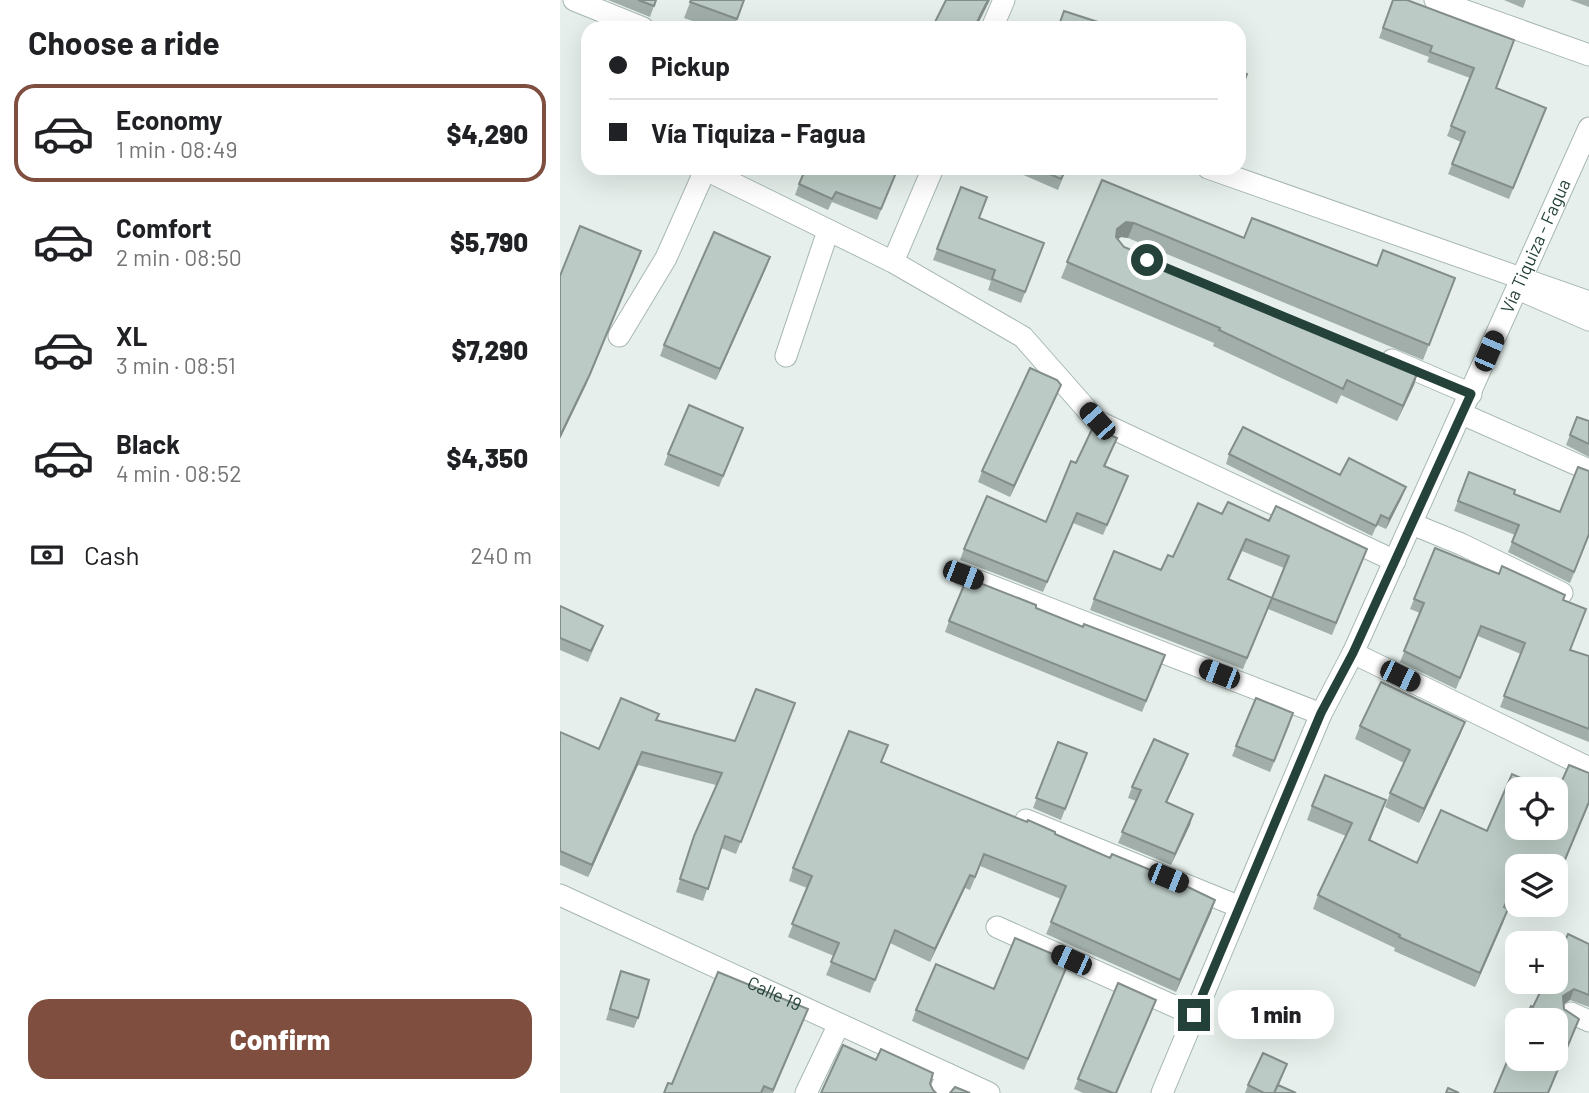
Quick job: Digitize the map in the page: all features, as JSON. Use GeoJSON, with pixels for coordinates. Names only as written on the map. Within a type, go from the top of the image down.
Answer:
{"type":"FeatureCollection","features":[{"type":"Feature","properties":{"kind":"street"},"geometry":{"type":"LineString","coordinates":[[574,0],[626,21]]}},
{"type":"Feature","properties":{"kind":"street"},"geometry":{"type":"LineString","coordinates":[[995,21],[1004,0]]}},
{"type":"Feature","properties":{"kind":"street"},"geometry":{"type":"LineString","coordinates":[[1436,0],[1589,55]]}},
{"type":"Feature","properties":{"kind":"street","name":"Vía Tiquiza - Fagua"},"geometry":{"type":"LineString","coordinates":[[1162,1093],[1321,713],[1353,653],[1589,128]]}},
{"type":"Feature","properties":{"kind":"street"},"geometry":{"type":"LineString","coordinates":[[620,336],[666,258],[703,175]]}},
{"type":"Feature","properties":{"kind":"street"},"geometry":{"type":"LineString","coordinates":[[718,175],[893,262],[1023,337],[1097,421],[1395,561]]}},
{"type":"Feature","properties":{"kind":"street"},"geometry":{"type":"LineString","coordinates":[[893,262],[930,175]]}},
{"type":"Feature","properties":{"kind":"street"},"geometry":{"type":"LineString","coordinates":[[1228,175],[1409,240],[1518,283],[1589,320]]}},
{"type":"Feature","properties":{"kind":"street"},"geometry":{"type":"LineString","coordinates":[[786,356],[828,231]]}},
{"type":"Feature","properties":{"kind":"street"},"geometry":{"type":"LineString","coordinates":[[1518,283],[1589,302]]}},
{"type":"Feature","properties":{"kind":"street"},"geometry":{"type":"LineString","coordinates":[[1369,351],[1471,394]]}},
{"type":"Feature","properties":{"kind":"street"},"geometry":{"type":"LineString","coordinates":[[1462,414],[1589,470]]}},
{"type":"Feature","properties":{"kind":"street"},"geometry":{"type":"LineString","coordinates":[[1412,524],[1461,544],[1562,593]]}},
{"type":"Feature","properties":{"kind":"street"},"geometry":{"type":"LineString","coordinates":[[963,575],[1321,713]]}},
{"type":"Feature","properties":{"kind":"street"},"geometry":{"type":"LineString","coordinates":[[1353,653],[1589,768]]}},
{"type":"Feature","properties":{"kind":"street"},"geometry":{"type":"LineString","coordinates":[[1026,820],[1240,907]]}},
{"type":"Feature","properties":{"kind":"street","name":"Calle 19"},"geometry":{"type":"LineString","coordinates":[[560,895],[839,1024],[944,1084],[989,1093]]}},
{"type":"Feature","properties":{"kind":"street"},"geometry":{"type":"LineString","coordinates":[[997,927],[1194,1015]]}},
{"type":"Feature","properties":{"kind":"street"},"geometry":{"type":"LineString","coordinates":[[806,1093],[839,1024]]}},
{"type":"Feature","properties":{"kind":"building"},"geometry":{"type":"Polygon","coordinates":[[[638,0],[656,0],[654,6],[638,0]]]}},
{"type":"Feature","properties":{"kind":"building"},"geometry":{"type":"Polygon","coordinates":[[[744,0],[737,19],[690,2],[744,0]]]}},
{"type":"Feature","properties":{"kind":"building"},"geometry":{"type":"Polygon","coordinates":[[[946,0],[988,0],[978,21],[936,21],[946,0]]]}},
{"type":"Feature","properties":{"kind":"building"},"geometry":{"type":"Polygon","coordinates":[[[1393,0],[1407,0],[1514,40],[1496,88],[1546,108],[1513,188],[1452,164],[1465,132],[1451,126],[1474,68],[1430,52],[1432,46],[1383,28],[1393,0]]]}},
{"type":"Feature","properties":{"kind":"building"},"geometry":{"type":"Polygon","coordinates":[[[1064,11],[1095,21],[1060,21],[1064,11]]]}},
{"type":"Feature","properties":{"kind":"building"},"geometry":{"type":"Polygon","coordinates":[[[803,175],[895,175],[881,209],[836,192],[832,199],[799,184],[803,175]]]}},
{"type":"Feature","properties":{"kind":"building"},"geometry":{"type":"Polygon","coordinates":[[[1102,180],[1244,238],[1252,218],[1377,266],[1383,250],[1455,278],[1429,345],[1134,223],[1126,222],[1117,229],[1116,237],[1124,247],[1419,369],[1403,406],[1347,380],[1343,389],[1219,330],[1220,328],[1067,262],[1102,180]]]}},
{"type":"Feature","properties":{"kind":"building"},"geometry":{"type":"Polygon","coordinates":[[[961,187],[987,197],[979,218],[1044,243],[1025,292],[992,279],[995,270],[937,249],[961,187]]]}},
{"type":"Feature","properties":{"kind":"building"},"geometry":{"type":"Polygon","coordinates":[[[580,226],[641,251],[590,374],[560,436],[560,276],[580,226]]]}},
{"type":"Feature","properties":{"kind":"building"},"geometry":{"type":"Polygon","coordinates":[[[714,232],[770,257],[720,369],[664,345],[714,232]]]}},
{"type":"Feature","properties":{"kind":"building"},"geometry":{"type":"Polygon","coordinates":[[[1030,368],[1057,380],[1061,385],[1014,486],[982,471],[1030,368]]]}},
{"type":"Feature","properties":{"kind":"building"},"geometry":{"type":"Polygon","coordinates":[[[689,405],[743,428],[723,476],[668,454],[689,405]]]}},
{"type":"Feature","properties":{"kind":"building"},"geometry":{"type":"Polygon","coordinates":[[[1577,417],[1589,421],[1589,444],[1570,435],[1577,417]]]}},
{"type":"Feature","properties":{"kind":"building"},"geometry":{"type":"Polygon","coordinates":[[[1093,427],[1117,438],[1104,466],[1128,476],[1107,525],[1077,513],[1047,582],[964,549],[987,496],[1046,522],[1071,461],[1076,463],[1093,427]]]}},
{"type":"Feature","properties":{"kind":"building"},"geometry":{"type":"Polygon","coordinates":[[[1243,427],[1340,475],[1349,458],[1406,487],[1389,519],[1381,515],[1376,526],[1229,454],[1243,427]]]}},
{"type":"Feature","properties":{"kind":"building"},"geometry":{"type":"Polygon","coordinates":[[[1578,467],[1589,471],[1589,534],[1574,572],[1512,542],[1519,525],[1458,501],[1469,472],[1560,512],[1578,467]]]}},
{"type":"Feature","properties":{"kind":"building"},"geometry":{"type":"Polygon","coordinates":[[[1228,502],[1269,521],[1276,506],[1367,549],[1336,623],[1272,598],[1247,658],[1094,599],[1114,551],[1161,570],[1168,555],[1173,557],[1198,503],[1222,514],[1228,502]],[[1246,539],[1228,579],[1272,598],[1289,556],[1246,539]]]}},
{"type":"Feature","properties":{"kind":"building"},"geometry":{"type":"Polygon","coordinates":[[[1435,548],[1499,574],[1502,566],[1565,595],[1563,600],[1586,609],[1570,650],[1589,656],[1589,729],[1504,696],[1525,643],[1481,626],[1460,678],[1404,651],[1424,603],[1414,599],[1435,548]]]}},
{"type":"Feature","properties":{"kind":"building"},"geometry":{"type":"Polygon","coordinates":[[[967,578],[1083,627],[1084,624],[1165,655],[1146,701],[949,621],[967,578]]]}},
{"type":"Feature","properties":{"kind":"building"},"geometry":{"type":"Polygon","coordinates":[[[560,606],[603,626],[591,651],[560,638],[560,606]]]}},
{"type":"Feature","properties":{"kind":"building"},"geometry":{"type":"Polygon","coordinates":[[[1381,682],[1465,722],[1424,809],[1390,793],[1410,750],[1360,726],[1381,682]]]}},
{"type":"Feature","properties":{"kind":"building"},"geometry":{"type":"Polygon","coordinates":[[[756,689],[795,703],[741,842],[725,836],[708,889],[680,879],[694,836],[722,773],[642,752],[592,865],[560,851],[560,732],[599,749],[621,698],[659,714],[656,720],[735,741],[756,689]]]}},
{"type":"Feature","properties":{"kind":"building"},"geometry":{"type":"Polygon","coordinates":[[[1256,698],[1293,713],[1274,761],[1236,746],[1256,698]]]}},
{"type":"Feature","properties":{"kind":"building"},"geometry":{"type":"Polygon","coordinates":[[[849,731],[888,745],[881,762],[1027,822],[1028,820],[1110,858],[1112,854],[1215,900],[1180,980],[1051,922],[1066,886],[984,854],[975,877],[970,875],[935,949],[895,930],[875,980],[831,962],[839,943],[792,924],[812,876],[793,868],[849,731]]]}},
{"type":"Feature","properties":{"kind":"building"},"geometry":{"type":"Polygon","coordinates":[[[1154,739],[1188,754],[1166,802],[1193,814],[1175,854],[1122,832],[1141,790],[1132,787],[1154,739]]]}},
{"type":"Feature","properties":{"kind":"building"},"geometry":{"type":"Polygon","coordinates":[[[1058,742],[1087,753],[1065,809],[1036,798],[1058,742]]]}},
{"type":"Feature","properties":{"kind":"building"},"geometry":{"type":"Polygon","coordinates":[[[1569,765],[1589,773],[1589,802],[1567,854],[1505,854],[1505,916],[1480,973],[1399,937],[1400,935],[1318,895],[1352,823],[1312,806],[1325,775],[1386,800],[1369,840],[1417,863],[1441,810],[1487,831],[1505,790],[1505,840],[1568,840],[1568,777],[1564,777],[1569,765]]]}},
{"type":"Feature","properties":{"kind":"building"},"geometry":{"type":"Polygon","coordinates":[[[1568,934],[1589,944],[1589,995],[1574,989],[1568,993],[1568,934]]]}},
{"type":"Feature","properties":{"kind":"building"},"geometry":{"type":"Polygon","coordinates":[[[1015,938],[1069,961],[1028,1059],[916,1010],[936,964],[994,989],[1015,938]]]}},
{"type":"Feature","properties":{"kind":"building"},"geometry":{"type":"Polygon","coordinates":[[[621,971],[649,980],[638,1018],[610,1009],[621,971]]]}},
{"type":"Feature","properties":{"kind":"building"},"geometry":{"type":"Polygon","coordinates":[[[718,972],[808,1009],[773,1090],[764,1086],[761,1093],[664,1093],[668,1083],[672,1084],[718,972]]]}},
{"type":"Feature","properties":{"kind":"building"},"geometry":{"type":"Polygon","coordinates":[[[1118,983],[1156,1000],[1116,1093],[1113,1093],[1078,1079],[1118,983]]]}},
{"type":"Feature","properties":{"kind":"building"},"geometry":{"type":"Polygon","coordinates":[[[1539,994],[1566,994],[1563,996],[1564,1008],[1530,1008],[1539,994]]]}},
{"type":"Feature","properties":{"kind":"building"},"geometry":{"type":"Polygon","coordinates":[[[1568,1012],[1579,1019],[1568,1045],[1568,1012]]]}},
{"type":"Feature","properties":{"kind":"building"},"geometry":{"type":"Polygon","coordinates":[[[843,1045],[876,1060],[881,1049],[933,1073],[930,1084],[936,1093],[821,1093],[843,1045]]]}},
{"type":"Feature","properties":{"kind":"building"},"geometry":{"type":"Polygon","coordinates":[[[1263,1053],[1287,1064],[1274,1093],[1264,1093],[1248,1085],[1263,1053]]]}},
{"type":"Feature","properties":{"kind":"building"},"geometry":{"type":"Polygon","coordinates":[[[1505,1067],[1505,1071],[1557,1071],[1548,1093],[1494,1093],[1505,1067]]]}},
{"type":"Feature","properties":{"kind":"building"},"geometry":{"type":"Polygon","coordinates":[[[1278,1085],[1296,1093],[1274,1093],[1278,1085]]]}},
{"type":"Feature","properties":{"kind":"building"},"geometry":{"type":"Polygon","coordinates":[[[955,1087],[970,1093],[950,1093],[955,1087]]]}},
{"type":"Feature","properties":{"kind":"building"},"geometry":{"type":"Polygon","coordinates":[[[1448,1088],[1459,1093],[1446,1093],[1448,1088]]]}},
{"type":"Feature","properties":{"kind":"route"},"geometry":{"type":"LineString","coordinates":[[1147,260],[1471,394],[1353,653],[1321,713],[1194,1015]]}}]}
